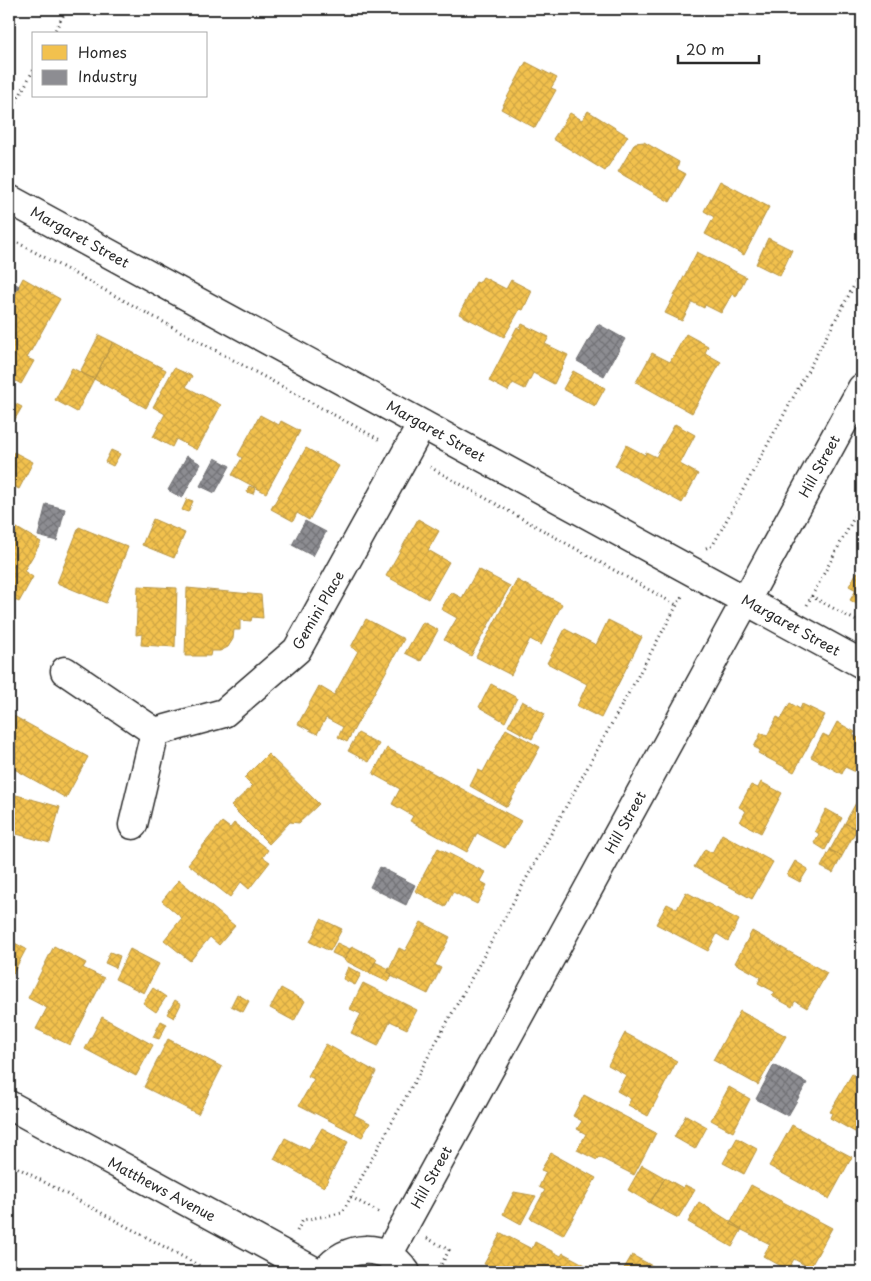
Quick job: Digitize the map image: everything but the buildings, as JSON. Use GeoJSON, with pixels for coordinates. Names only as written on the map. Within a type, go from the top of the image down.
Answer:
{"type":"FeatureCollection","features":[{"type":"Feature","properties":{"kind":"street","name":"Margaret Street"},"geometry":{"type":"LineString","coordinates":[[9,199],[862,664]]}},
{"type":"Feature","properties":{"kind":"street","name":"Hill Street"},"geometry":{"type":"LineString","coordinates":[[397,1264],[746,601],[862,388]]}},
{"type":"Feature","properties":{"kind":"street","name":"Gemini Place"},"geometry":{"type":"LineString","coordinates":[[155,732],[224,713],[298,650],[422,424]]}},
{"type":"Feature","properties":{"kind":"street"},"geometry":{"type":"LineString","coordinates":[[65,671],[155,732],[133,825]]}},
{"type":"Feature","properties":{"kind":"street","name":"Matthews Avenue"},"geometry":{"type":"LineString","coordinates":[[9,1105],[316,1272]]}},
{"type":"Feature","properties":{"kind":"street"},"geometry":{"type":"LineString","coordinates":[[325,1272],[344,1254],[359,1250],[374,1250],[397,1264]]}},
{"type":"Feature","properties":{"kind":"path"},"geometry":{"type":"LineString","coordinates":[[54,32],[67,9]]}},
{"type":"Feature","properties":{"kind":"path"},"geometry":{"type":"LineString","coordinates":[[9,115],[32,73]]}},
{"type":"Feature","properties":{"kind":"path"},"geometry":{"type":"LineString","coordinates":[[9,238],[406,454],[678,606]]}},
{"type":"Feature","properties":{"kind":"path"},"geometry":{"type":"LineString","coordinates":[[284,1255],[303,1220],[342,1212],[678,606],[704,549],[713,545],[862,272]]}},
{"type":"Feature","properties":{"kind":"path"},"geometry":{"type":"LineString","coordinates":[[795,628],[862,503]]}},
{"type":"Feature","properties":{"kind":"path"},"geometry":{"type":"LineString","coordinates":[[812,596],[862,624]]}},
{"type":"Feature","properties":{"kind":"path"},"geometry":{"type":"LineString","coordinates":[[9,1163],[211,1272]]}}]}
